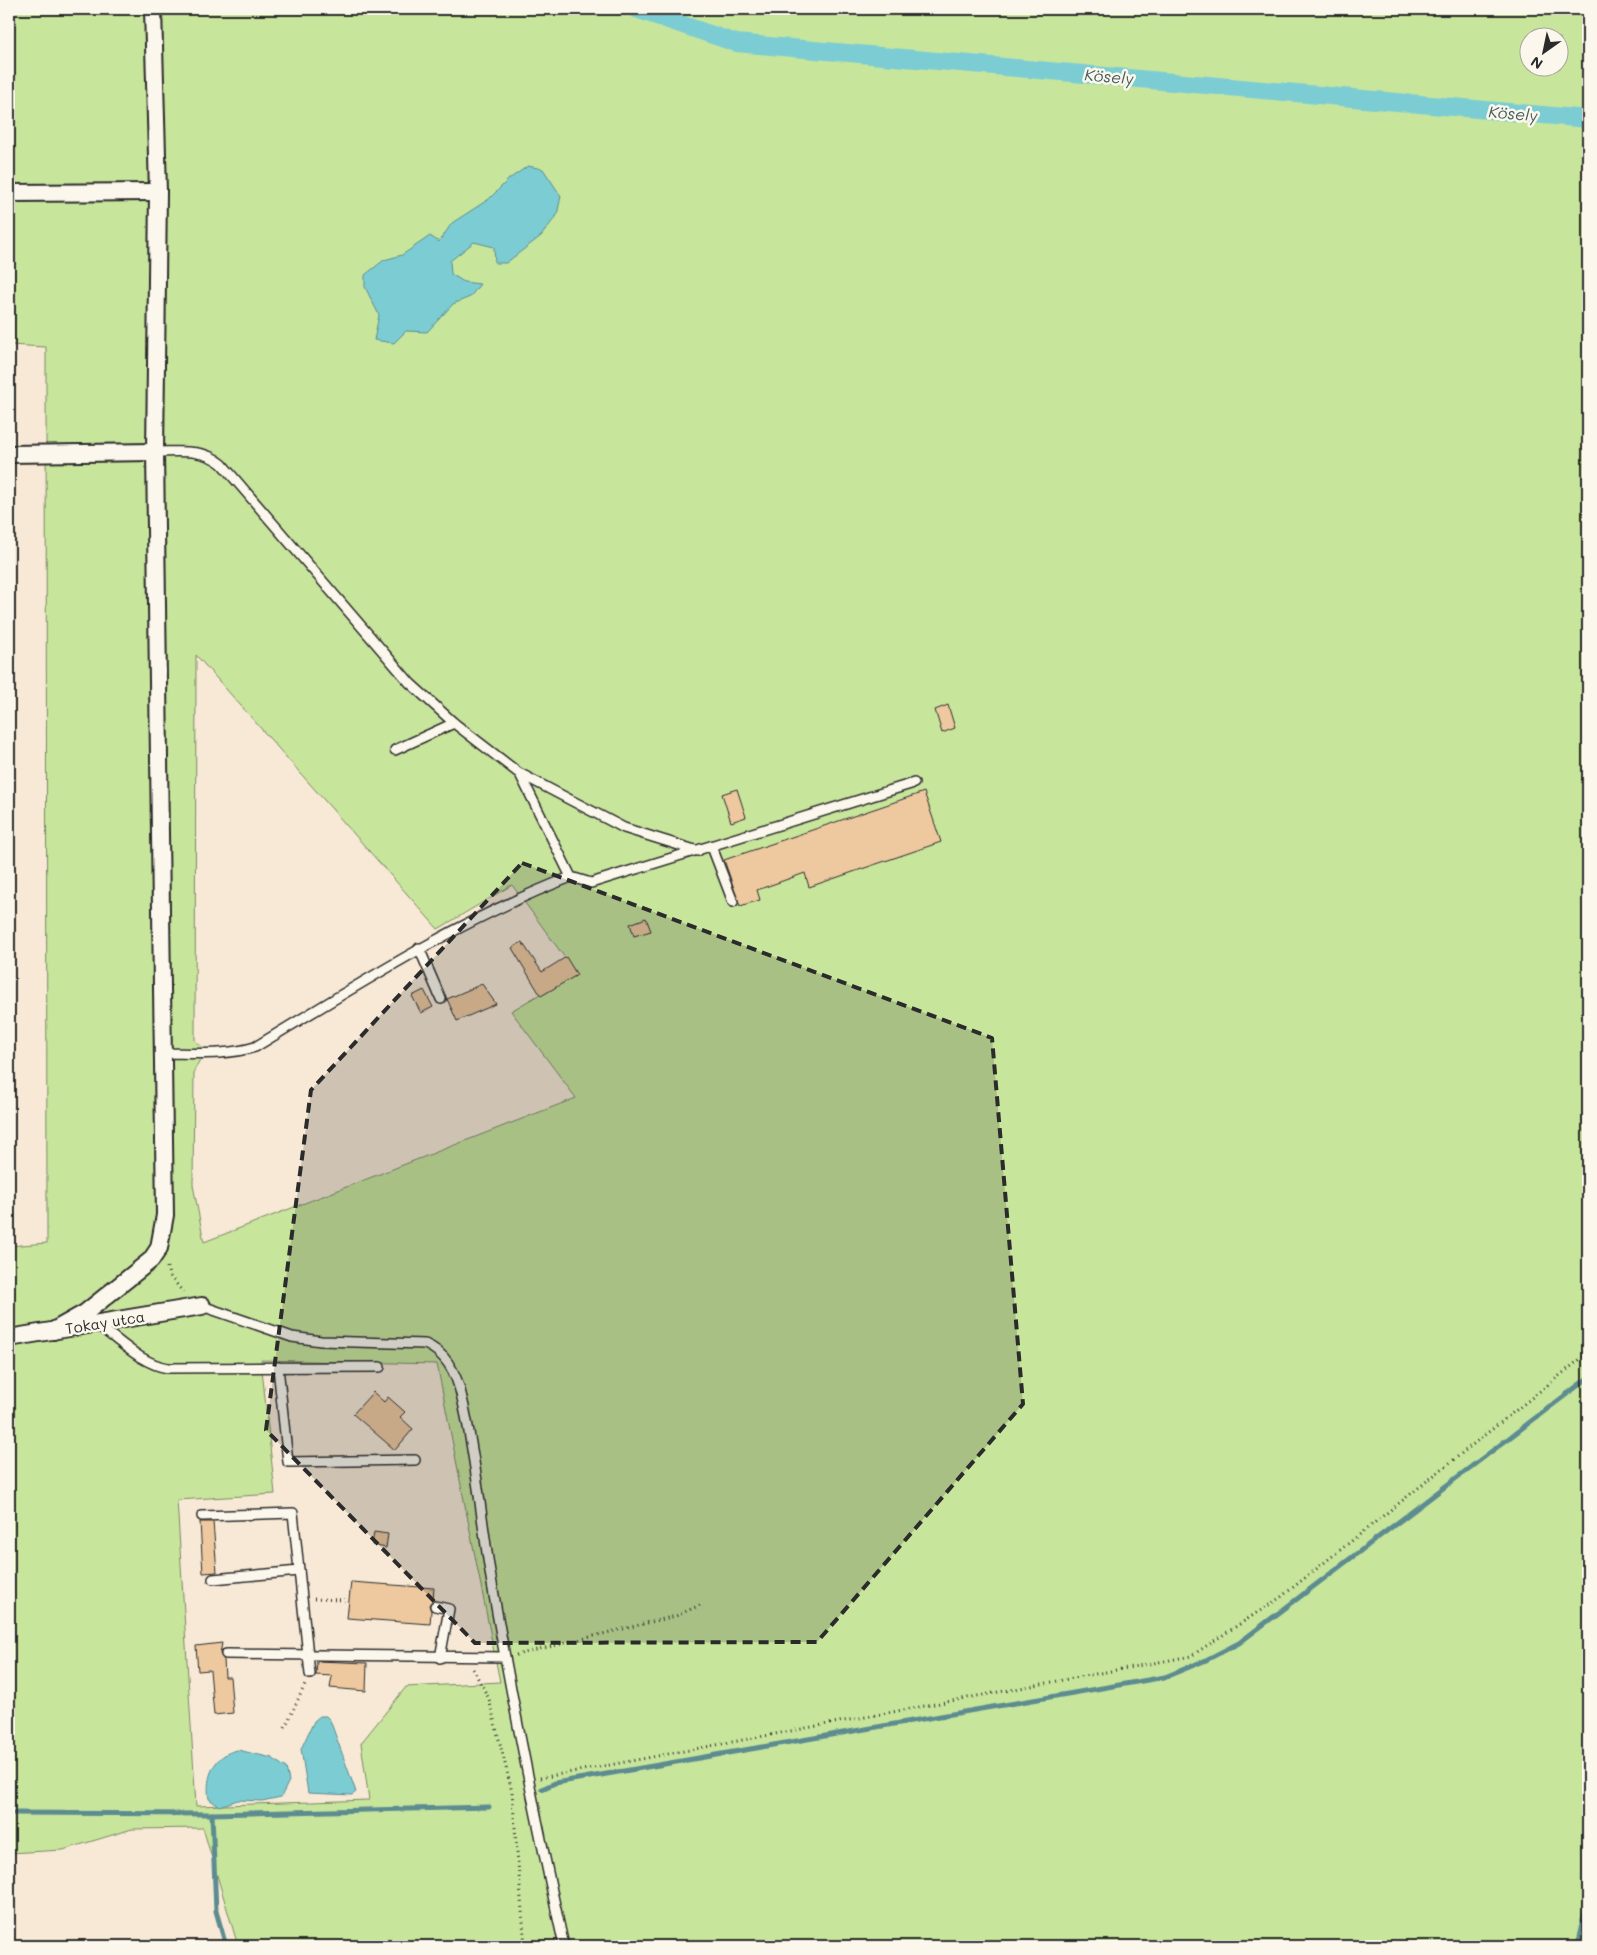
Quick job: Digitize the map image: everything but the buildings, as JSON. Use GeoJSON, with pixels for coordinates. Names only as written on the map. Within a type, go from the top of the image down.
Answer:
{"type":"FeatureCollection","features":[{"type":"Feature","properties":{"kind":"street"},"geometry":{"type":"LineString","coordinates":[[53,1331],[85,1313],[141,1270],[151,1260],[162,1237],[165,1215],[155,452],[158,192],[153,9]]}},
{"type":"Feature","properties":{"kind":"street"},"geometry":{"type":"LineString","coordinates":[[9,192],[158,192]]}},
{"type":"Feature","properties":{"kind":"street"},"geometry":{"type":"LineString","coordinates":[[9,454],[155,452]]}},
{"type":"Feature","properties":{"kind":"street","name":"Tokay utca"},"geometry":{"type":"LineString","coordinates":[[9,1338],[202,1306]]}},
{"type":"Feature","properties":{"kind":"lane"},"geometry":{"type":"LineString","coordinates":[[155,452],[212,455],[222,464],[410,683],[454,723],[520,774],[624,828],[698,851]]}},
{"type":"Feature","properties":{"kind":"lane"},"geometry":{"type":"LineString","coordinates":[[395,750],[454,723]]}},
{"type":"Feature","properties":{"kind":"lane"},"geometry":{"type":"LineString","coordinates":[[520,774],[572,877]]}},
{"type":"Feature","properties":{"kind":"lane"},"geometry":{"type":"LineString","coordinates":[[162,1053],[204,1053],[244,1050],[255,1047],[418,948],[543,888],[572,877],[591,883],[914,783]]}},
{"type":"Feature","properties":{"kind":"lane"},"geometry":{"type":"LineString","coordinates":[[712,847],[732,902]]}},
{"type":"Feature","properties":{"kind":"lane"},"geometry":{"type":"LineString","coordinates":[[418,948],[441,999]]}},
{"type":"Feature","properties":{"kind":"lane"},"geometry":{"type":"LineString","coordinates":[[202,1306],[292,1337],[322,1341],[425,1344],[440,1352],[447,1360],[462,1397],[505,1657],[528,1780],[564,1946]]}},
{"type":"Feature","properties":{"kind":"lane"},"geometry":{"type":"LineString","coordinates":[[96,1324],[157,1366],[380,1367]]}},
{"type":"Feature","properties":{"kind":"lane"},"geometry":{"type":"LineString","coordinates":[[278,1367],[288,1462],[415,1460]]}},
{"type":"Feature","properties":{"kind":"lane"},"geometry":{"type":"LineString","coordinates":[[202,1516],[293,1513],[310,1674]]}},
{"type":"Feature","properties":{"kind":"lane"},"geometry":{"type":"LineString","coordinates":[[212,1579],[299,1572]]}},
{"type":"Feature","properties":{"kind":"lane"},"geometry":{"type":"LineString","coordinates":[[435,1606],[449,1609],[440,1658]]}},
{"type":"Feature","properties":{"kind":"lane"},"geometry":{"type":"LineString","coordinates":[[226,1654],[308,1654],[440,1658],[505,1657]]}},
{"type":"Feature","properties":{"kind":"path"},"geometry":{"type":"LineString","coordinates":[[162,1237],[169,1275],[180,1289],[202,1306]]}},
{"type":"Feature","properties":{"kind":"path"},"geometry":{"type":"LineString","coordinates":[[528,1780],[1191,1656],[1281,1597],[1588,1353]]}},
{"type":"Feature","properties":{"kind":"path"},"geometry":{"type":"LineString","coordinates":[[302,1598],[345,1600]]}},
{"type":"Feature","properties":{"kind":"path"},"geometry":{"type":"LineString","coordinates":[[505,1657],[676,1616],[700,1605]]}},
{"type":"Feature","properties":{"kind":"path"},"geometry":{"type":"LineString","coordinates":[[465,1658],[489,1699],[512,1792],[525,1946]]}},
{"type":"Feature","properties":{"kind":"path"},"geometry":{"type":"LineString","coordinates":[[285,1727],[310,1674]]}},
{"type":"Feature","properties":{"kind":"highlighted area"},"geometry":{"type":"Polygon","coordinates":[[[522,863],[992,1038],[1023,1404],[817,1642],[475,1643],[266,1430],[311,1090],[522,863]]]}},
{"type":"Feature","properties":{"kind":"green space"},"geometry":{"type":"Polygon","coordinates":[[[9,9],[1588,9],[1588,1946],[238,1946],[203,1828],[132,1829],[63,1850],[9,1853],[9,1246],[47,1243],[46,347],[9,345],[9,9]],[[196,655],[195,1041],[205,1049],[204,1059],[199,1061],[194,1071],[193,1185],[204,1242],[576,1098],[511,1011],[576,973],[512,885],[438,929],[196,655]],[[261,1360],[275,1494],[177,1500],[196,1806],[369,1800],[361,1743],[406,1687],[500,1682],[437,1364],[261,1360]]]}},
{"type":"Feature","properties":{"kind":"water"},"geometry":{"type":"Polygon","coordinates":[[[528,166],[543,169],[561,196],[557,215],[541,236],[506,263],[495,263],[494,247],[474,242],[450,261],[451,274],[464,282],[480,284],[470,297],[453,304],[427,332],[406,331],[394,343],[374,340],[379,315],[365,287],[365,275],[384,260],[402,255],[430,236],[439,242],[452,223],[489,199],[509,179],[528,166]]]}},
{"type":"Feature","properties":{"kind":"water"},"geometry":{"type":"Polygon","coordinates":[[[320,1716],[326,1716],[330,1720],[356,1792],[352,1795],[308,1793],[301,1749],[314,1721],[320,1716]]]}},
{"type":"Feature","properties":{"kind":"water"},"geometry":{"type":"Polygon","coordinates":[[[238,1750],[272,1758],[286,1768],[289,1781],[281,1797],[262,1801],[238,1800],[219,1806],[209,1799],[208,1783],[217,1761],[230,1752],[238,1750]]]}},
{"type":"Feature","properties":{"kind":"waterway","name":"Kösely"},"geometry":{"type":"LineString","coordinates":[[636,9],[736,43],[1588,119]]}},
{"type":"Feature","properties":{"kind":"waterway"},"geometry":{"type":"LineString","coordinates":[[542,1789],[555,1783],[1165,1677],[1204,1661],[1239,1643],[1588,1378]]}},
{"type":"Feature","properties":{"kind":"waterway"},"geometry":{"type":"LineString","coordinates":[[9,1813],[212,1814],[489,1807]]}},
{"type":"Feature","properties":{"kind":"waterway"},"geometry":{"type":"LineString","coordinates":[[212,1814],[216,1911],[226,1946]]}},
{"type":"Feature","properties":{"kind":"waterway"},"geometry":{"type":"LineString","coordinates":[[1577,1946],[1588,1898]]}}]}
